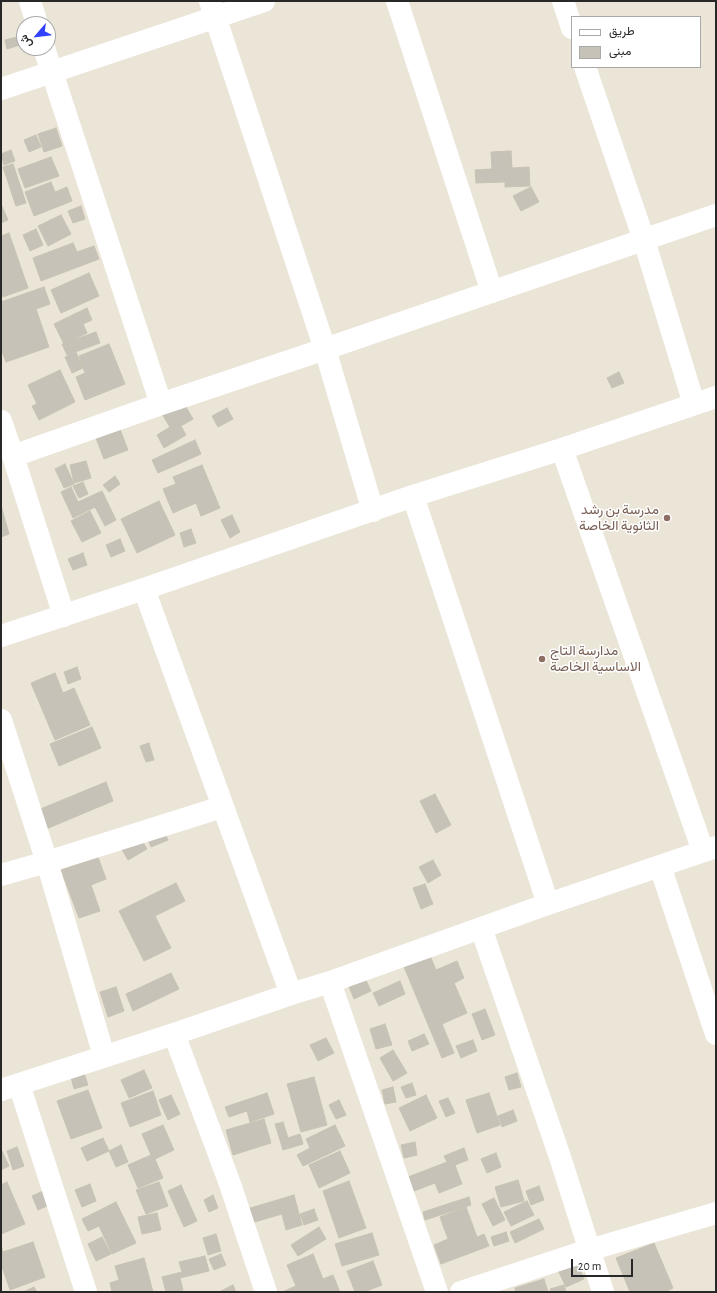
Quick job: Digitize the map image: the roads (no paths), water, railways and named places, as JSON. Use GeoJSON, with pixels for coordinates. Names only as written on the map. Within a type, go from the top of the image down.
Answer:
{"type":"FeatureCollection","features":[{"type":"Feature","properties":{"kind":"street"},"geometry":{"type":"LineString","coordinates":[[30,1],[35,16]]}},
{"type":"Feature","properties":{"kind":"street"},"geometry":{"type":"LineString","coordinates":[[1,89],[51,72],[212,9],[264,1]]}},
{"type":"Feature","properties":{"kind":"street"},"geometry":{"type":"LineString","coordinates":[[397,1],[492,292]]}},
{"type":"Feature","properties":{"kind":"street"},"geometry":{"type":"LineString","coordinates":[[563,1],[571,25]]}},
{"type":"Feature","properties":{"kind":"street"},"geometry":{"type":"LineString","coordinates":[[212,9],[325,350],[373,511]]}},
{"type":"Feature","properties":{"kind":"street"},"geometry":{"type":"LineString","coordinates":[[46,56],[161,404]]}},
{"type":"Feature","properties":{"kind":"street"},"geometry":{"type":"LineString","coordinates":[[585,68],[644,240],[694,404]]}},
{"type":"Feature","properties":{"kind":"street"},"geometry":{"type":"LineString","coordinates":[[13,456],[716,215]]}},
{"type":"Feature","properties":{"kind":"street"},"geometry":{"type":"LineString","coordinates":[[1,636],[144,589],[413,496],[562,449],[716,397]]}},
{"type":"Feature","properties":{"kind":"street"},"geometry":{"type":"LineString","coordinates":[[1,421],[64,616]]}},
{"type":"Feature","properties":{"kind":"street"},"geometry":{"type":"LineString","coordinates":[[86,1292],[10,1087],[330,982],[548,904],[710,849],[562,449]]}},
{"type":"Feature","properties":{"kind":"street"},"geometry":{"type":"LineString","coordinates":[[413,496],[548,904]]}},
{"type":"Feature","properties":{"kind":"street"},"geometry":{"type":"LineString","coordinates":[[144,589],[291,994]]}},
{"type":"Feature","properties":{"kind":"street"},"geometry":{"type":"LineString","coordinates":[[1,720],[47,862],[104,1056]]}},
{"type":"Feature","properties":{"kind":"street"},"geometry":{"type":"LineString","coordinates":[[1,875],[222,807]]}},
{"type":"Feature","properties":{"kind":"street"},"geometry":{"type":"LineString","coordinates":[[660,866],[716,1034]]}},
{"type":"Feature","properties":{"kind":"street"},"geometry":{"type":"LineString","coordinates":[[481,928],[560,1157],[603,1292]]}},
{"type":"Feature","properties":{"kind":"street"},"geometry":{"type":"LineString","coordinates":[[330,982],[436,1292]]}},
{"type":"Feature","properties":{"kind":"street"},"geometry":{"type":"LineString","coordinates":[[174,1034],[230,1184],[266,1292]]}},
{"type":"Feature","properties":{"kind":"street"},"geometry":{"type":"LineString","coordinates":[[460,1292],[589,1250],[716,1213]]}},
{"type":"Feature","properties":{"kind":"place","name":"مدرسة بن رشد الثانوية الخاصة"},"geometry":{"type":"Point","coordinates":[667,518]}},
{"type":"Feature","properties":{"kind":"place","name":"مدارسة التاج الاساسية الخاصة"},"geometry":{"type":"Point","coordinates":[542,659]}}]}
